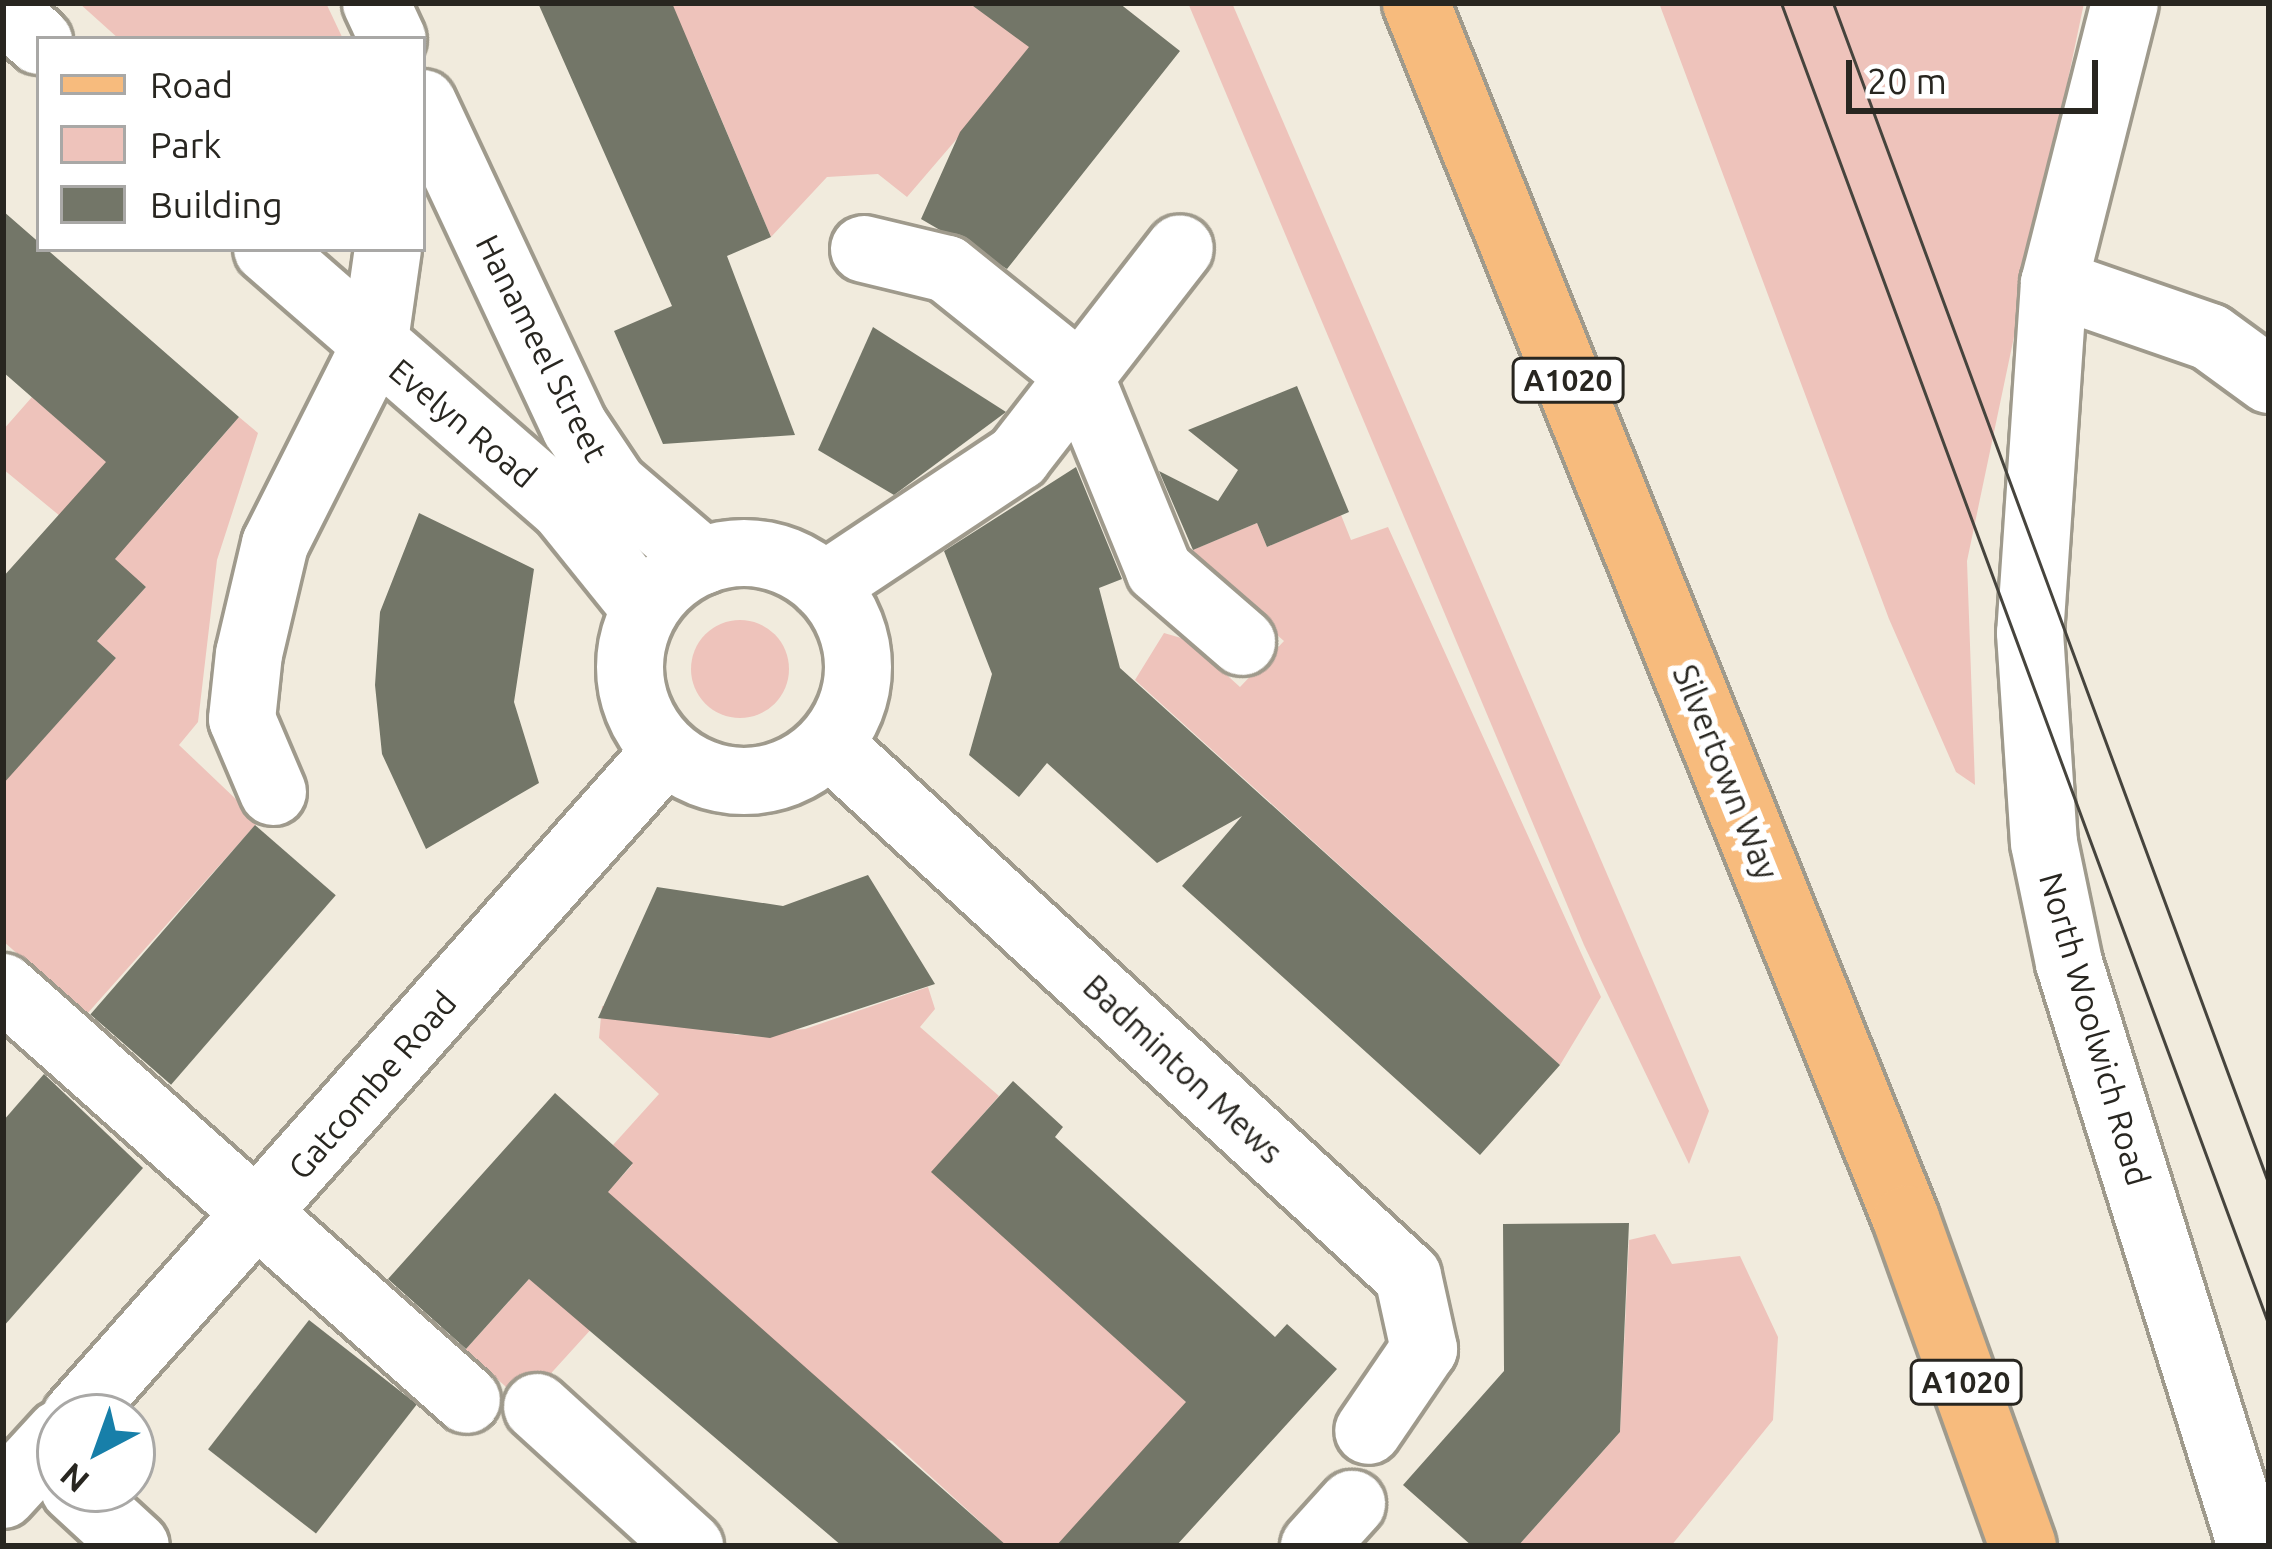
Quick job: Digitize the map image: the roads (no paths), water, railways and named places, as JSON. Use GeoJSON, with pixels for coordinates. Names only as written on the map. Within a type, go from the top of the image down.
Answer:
{"type":"FeatureCollection","features":[{"type":"Feature","properties":{"kind":"main road","name":"Silvertown Way"},"geometry":{"type":"LineString","coordinates":[[1416,3],[1906,1219],[2023,1546]]}},
{"type":"Feature","properties":{"kind":"street"},"geometry":{"type":"LineString","coordinates":[[376,3],[392,36]]}},
{"type":"Feature","properties":{"kind":"street","name":"North Woolwich Road"},"geometry":{"type":"LineString","coordinates":[[2125,3],[2054,283],[2030,632],[2044,843],[2069,963],[2252,1546]]}},
{"type":"Feature","properties":{"kind":"street"},"geometry":{"type":"LineString","coordinates":[[3,8],[36,37]]}},
{"type":"Feature","properties":{"kind":"street","name":"Hanameel Street"},"geometry":{"type":"LineString","coordinates":[[426,110],[575,427],[614,484],[703,561]]}},
{"type":"Feature","properties":{"kind":"street"},"geometry":{"type":"LineString","coordinates":[[824,586],[1018,457],[1180,248]]}},
{"type":"Feature","properties":{"kind":"street"},"geometry":{"type":"LineString","coordinates":[[864,249],[947,269],[1080,376],[1160,570],[1242,642]]}},
{"type":"Feature","properties":{"kind":"street","name":"Evelyn Road"},"geometry":{"type":"LineString","coordinates":[[270,252],[563,507],[646,609]]}},
{"type":"Feature","properties":{"kind":"street"},"geometry":{"type":"LineString","coordinates":[[272,792],[242,719],[249,654],[275,544],[374,347],[388,252]]}},
{"type":"Feature","properties":{"kind":"street"},"geometry":{"type":"LineString","coordinates":[[2054,283],[2210,338],[2269,380]]}},
{"type":"Feature","properties":{"kind":"street"},"geometry":{"type":"LineString","coordinates":[[768,556],[824,586],[845,614],[858,682],[829,744],[784,773],[731,781],[666,751],[631,683],[646,609],[703,561],[768,556]]}},
{"type":"Feature","properties":{"kind":"street","name":"Badminton Mews"},"geometry":{"type":"LineString","coordinates":[[829,744],[1408,1276],[1424,1349],[1368,1431]]}},
{"type":"Feature","properties":{"kind":"street","name":"Gatcombe Road"},"geometry":{"type":"LineString","coordinates":[[101,1393],[666,751]]}},
{"type":"Feature","properties":{"kind":"street"},"geometry":{"type":"LineString","coordinates":[[3,987],[262,1210],[467,1400]]}},
{"type":"Feature","properties":{"kind":"street"},"geometry":{"type":"LineString","coordinates":[[537,1407],[690,1546]]}},
{"type":"Feature","properties":{"kind":"street"},"geometry":{"type":"LineString","coordinates":[[103,1513],[136,1546]]}},
{"type":"Feature","properties":{"kind":"tram line"},"geometry":{"type":"LineString","coordinates":[[1781,3],[2269,1326]]}},
{"type":"Feature","properties":{"kind":"tram line"},"geometry":{"type":"LineString","coordinates":[[1833,3],[2269,1185]]}}]}
